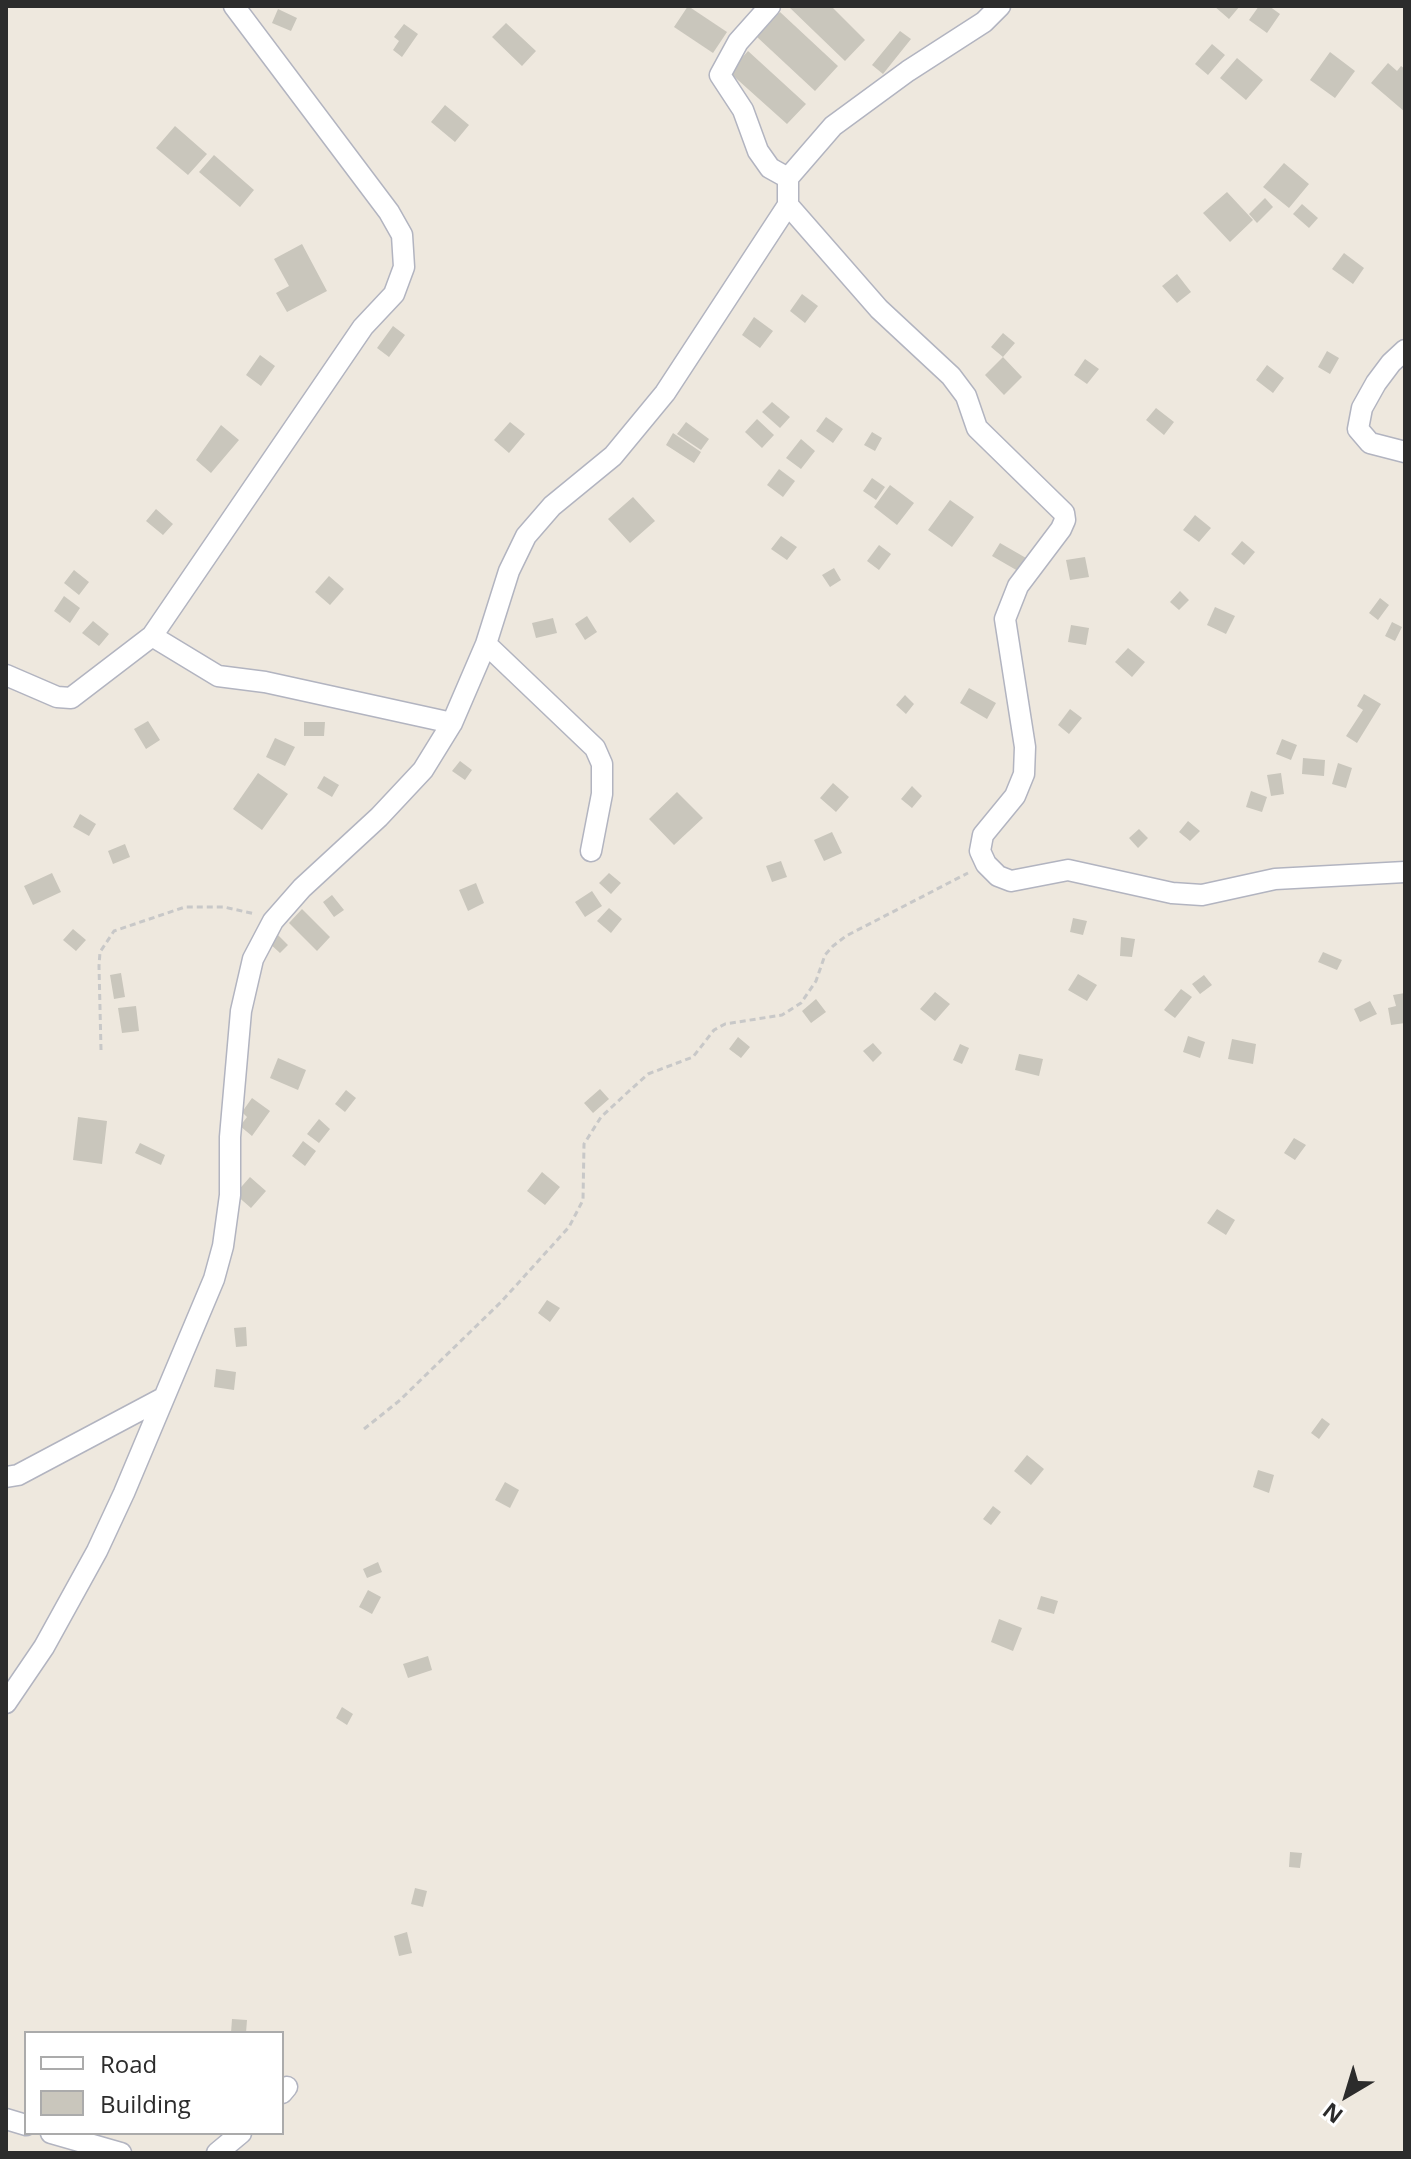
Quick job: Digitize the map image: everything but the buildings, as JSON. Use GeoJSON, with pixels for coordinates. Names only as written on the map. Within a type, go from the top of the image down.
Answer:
{"type":"FeatureCollection","features":[{"type":"Feature","properties":{"kind":"street"},"geometry":{"type":"LineString","coordinates":[[6,675],[57,697],[71,698],[152,636],[363,327],[394,294],[404,267],[402,235],[389,212],[234,6]]}},
{"type":"Feature","properties":{"kind":"street"},"geometry":{"type":"LineString","coordinates":[[770,6],[738,42],[720,75],[743,110],[758,151],[770,168],[788,178]]}},
{"type":"Feature","properties":{"kind":"street"},"geometry":{"type":"LineString","coordinates":[[6,1703],[44,1647],[97,1551],[214,1279],[223,1246],[230,1195],[230,1137],[241,1011],[253,959],[273,921],[302,888],[379,817],[423,770],[452,723],[486,644],[509,571],[526,536],[552,506],[613,456],[665,393],[788,205],[788,178],[833,126],[908,71],[984,22],[1000,6]]}},
{"type":"Feature","properties":{"kind":"street"},"geometry":{"type":"LineString","coordinates":[[788,205],[879,309],[951,376],[966,396],[977,428],[1064,513],[1061,529],[1018,586],[1005,619],[1025,747],[1024,774],[1015,796],[983,835],[980,851],[986,864],[998,876],[1011,881],[1068,870],[1172,893],[1202,895],[1275,879],[1405,872]]}},
{"type":"Feature","properties":{"kind":"street"},"geometry":{"type":"LineString","coordinates":[[1405,350],[1376,383],[1362,408],[1358,429],[1370,443],[1405,452]]}},
{"type":"Feature","properties":{"kind":"street"},"geometry":{"type":"LineString","coordinates":[[152,636],[218,676],[265,682],[452,723]]}},
{"type":"Feature","properties":{"kind":"street"},"geometry":{"type":"LineString","coordinates":[[486,644],[595,748],[602,764],[602,794],[591,851]]}},
{"type":"Feature","properties":{"kind":"street"},"geometry":{"type":"LineString","coordinates":[[6,1477],[18,1475],[163,1398]]}},
{"type":"Feature","properties":{"kind":"street"},"geometry":{"type":"LineString","coordinates":[[58,2135],[121,2153]]}},
{"type":"Feature","properties":{"kind":"street"},"geometry":{"type":"LineString","coordinates":[[217,2153],[239,2135]]}},
{"type":"Feature","properties":{"kind":"path"},"geometry":{"type":"LineString","coordinates":[[364,1429],[399,1401],[501,1302],[569,1227],[583,1200],[584,1144],[601,1117],[628,1092],[648,1074],[693,1057],[714,1030],[725,1024],[782,1015],[801,1003],[816,981],[825,955],[846,936],[986,864]]}},
{"type":"Feature","properties":{"kind":"path"},"geometry":{"type":"LineString","coordinates":[[101,1050],[100,952],[114,931],[185,907],[224,907],[273,921]]}}]}
